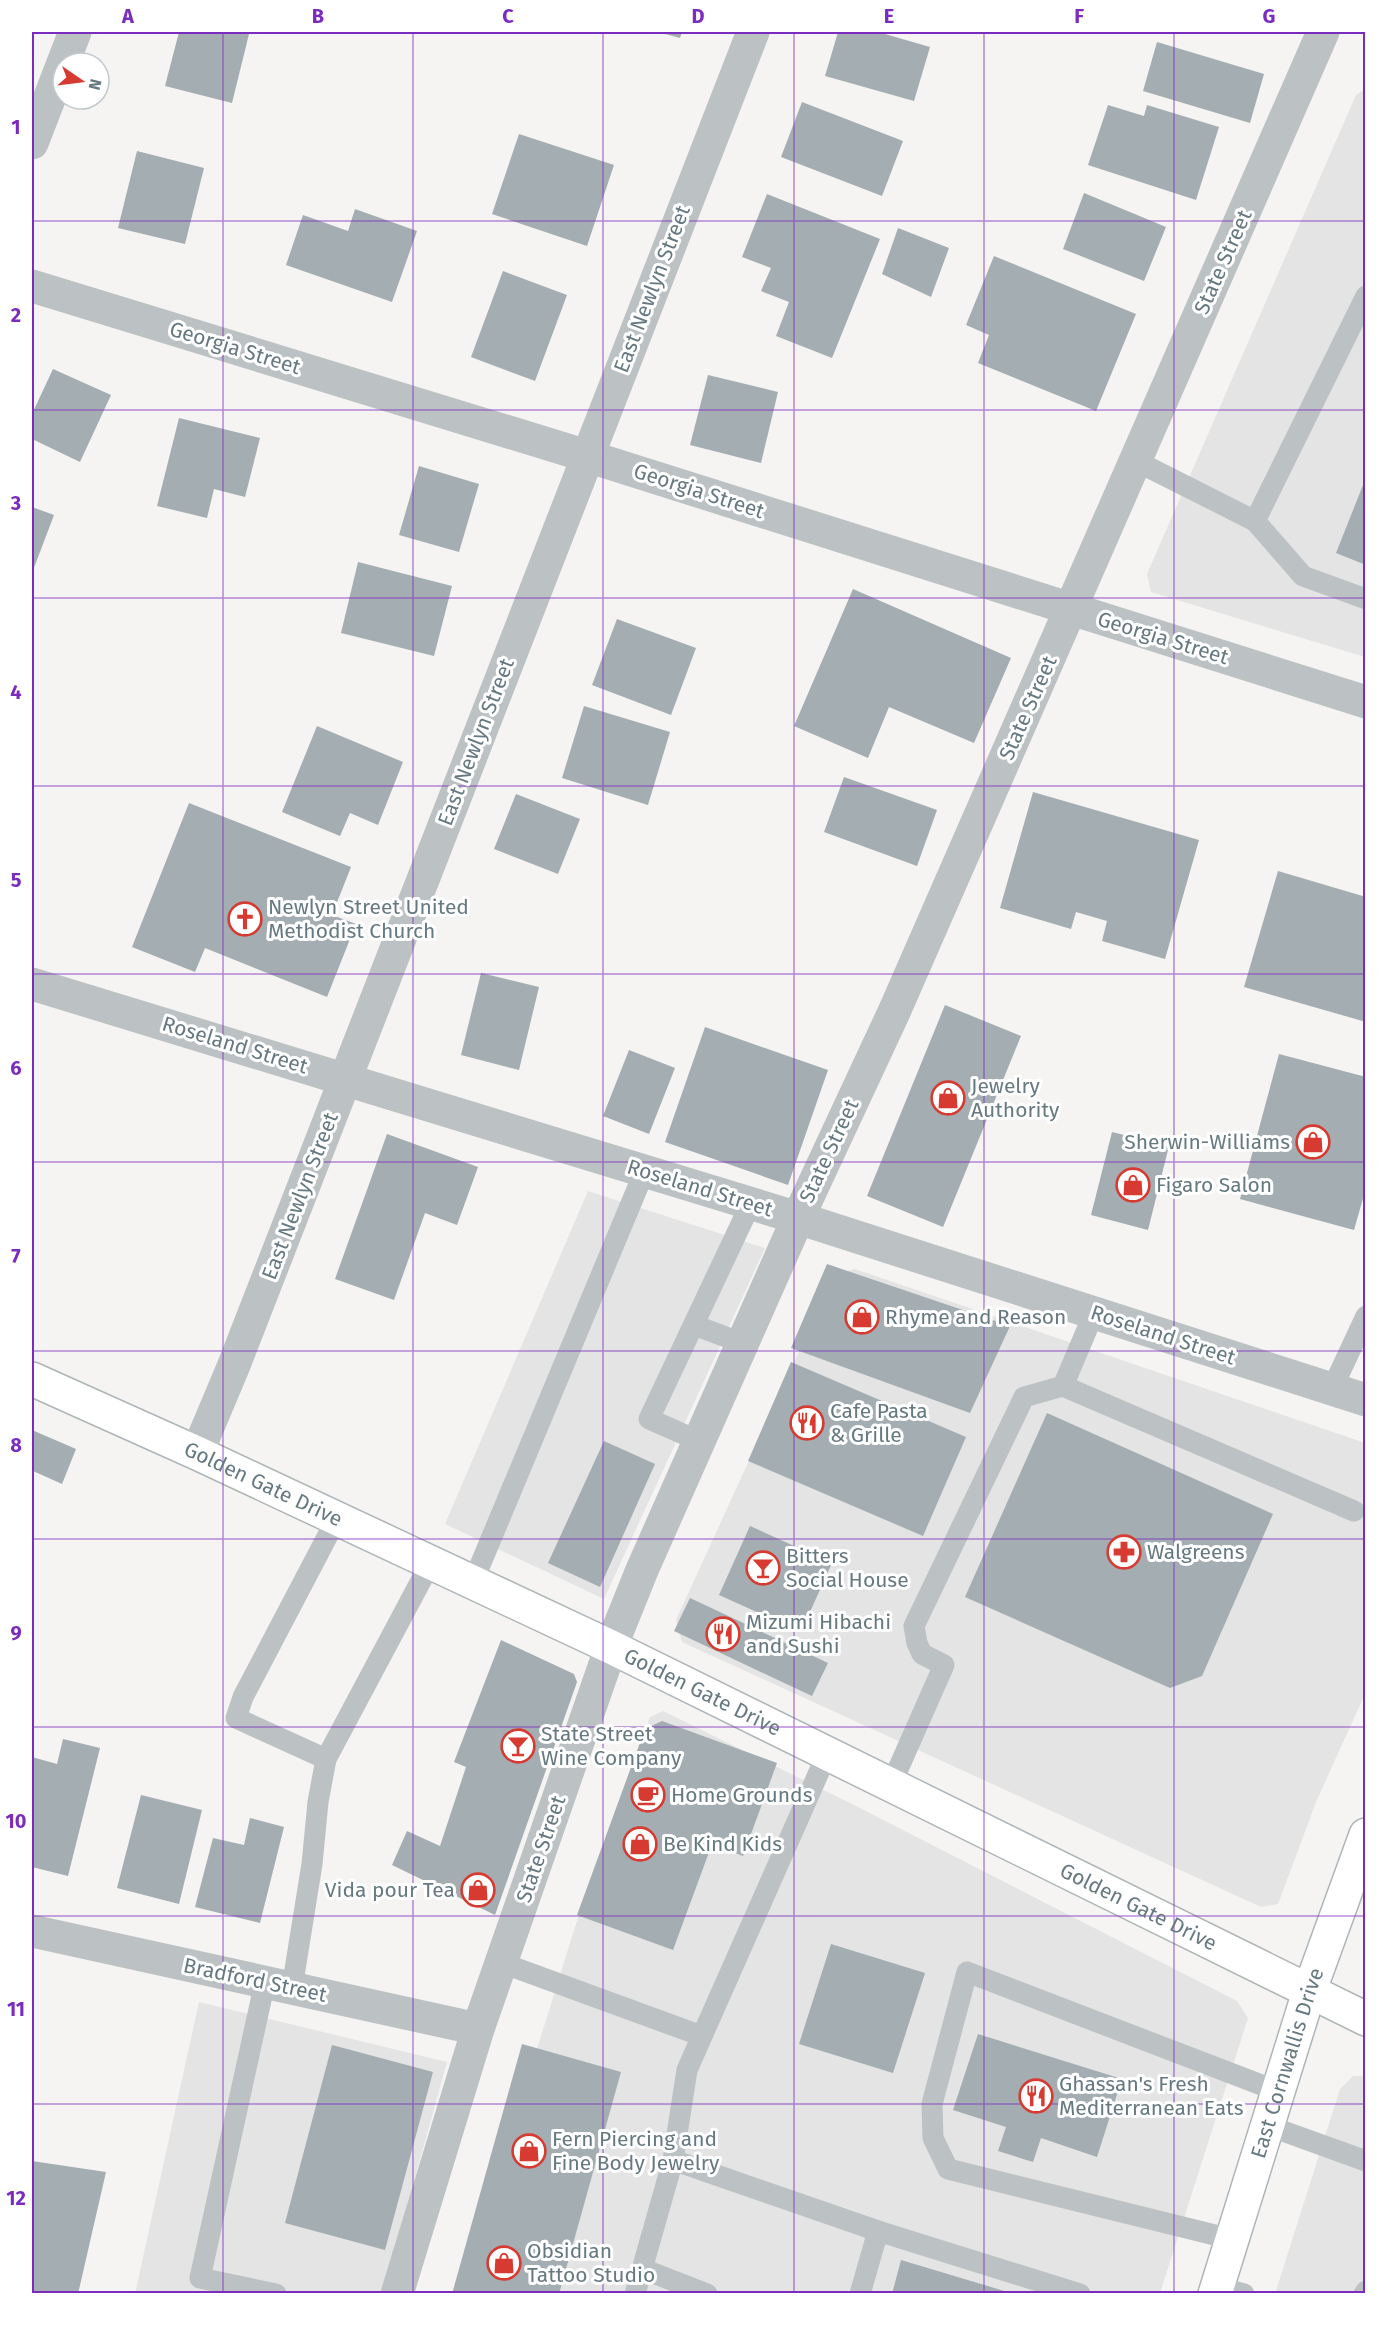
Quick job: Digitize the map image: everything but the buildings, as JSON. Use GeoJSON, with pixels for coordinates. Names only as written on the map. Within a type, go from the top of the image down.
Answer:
{"type":"FeatureCollection","features":[{"type":"Feature","properties":{"kind":"street"},"geometry":{"type":"LineString","coordinates":[[32,142],[75,32]]}},
{"type":"Feature","properties":{"kind":"street","name":"East Newlyn Street"},"geometry":{"type":"LineString","coordinates":[[197,1452],[234,1365],[753,32]]}},
{"type":"Feature","properties":{"kind":"street","name":"State Street"},"geometry":{"type":"LineString","coordinates":[[397,2294],[478,2029],[611,1647],[642,1570],[798,1218],[894,1012],[1072,610],[1323,32]]}},
{"type":"Feature","properties":{"kind":"street","name":"Georgia Street"},"geometry":{"type":"LineString","coordinates":[[32,286],[587,456],[1365,702]]}},
{"type":"Feature","properties":{"kind":"street","name":"Roseland Street"},"geometry":{"type":"LineString","coordinates":[[32,984],[751,1203],[1365,1400]]}},
{"type":"Feature","properties":{"kind":"street","name":"Golden Gate Drive"},"geometry":{"type":"LineString","coordinates":[[32,1379],[197,1452],[611,1647],[1365,2019]]}},
{"type":"Feature","properties":{"kind":"street","name":"East Cornwallis Drive"},"geometry":{"type":"LineString","coordinates":[[1225,2291],[1231,2239],[1276,2091],[1365,1835]]}},
{"type":"Feature","properties":{"kind":"street","name":"Bradford Street"},"geometry":{"type":"LineString","coordinates":[[32,1931],[478,2029]]}},
{"type":"Feature","properties":{"kind":"lane"},"geometry":{"type":"LineString","coordinates":[[1255,521],[1365,296]]}},
{"type":"Feature","properties":{"kind":"lane"},"geometry":{"type":"LineString","coordinates":[[1136,462],[1255,521],[1303,576],[1365,599]]}},
{"type":"Feature","properties":{"kind":"lane"},"geometry":{"type":"LineString","coordinates":[[473,1582],[645,1170]]}},
{"type":"Feature","properties":{"kind":"lane"},"geometry":{"type":"LineString","coordinates":[[699,1442],[649,1419],[751,1203]]}},
{"type":"Feature","properties":{"kind":"lane"},"geometry":{"type":"LineString","coordinates":[[1063,1386],[1094,1313]]}},
{"type":"Feature","properties":{"kind":"lane"},"geometry":{"type":"LineString","coordinates":[[1332,1389],[1365,1316]]}},
{"type":"Feature","properties":{"kind":"lane"},"geometry":{"type":"LineString","coordinates":[[694,1325],[742,1343]]}},
{"type":"Feature","properties":{"kind":"lane"},"geometry":{"type":"LineString","coordinates":[[891,1785],[944,1665],[922,1654],[914,1626],[1024,1397],[1063,1386],[1354,1511]]}},
{"type":"Feature","properties":{"kind":"lane"},"geometry":{"type":"LineString","coordinates":[[326,1758],[236,1718],[243,1697],[337,1518]]}},
{"type":"Feature","properties":{"kind":"lane"},"geometry":{"type":"LineString","coordinates":[[276,2294],[200,2278],[312,1864],[318,1802],[326,1758],[431,1562]]}},
{"type":"Feature","properties":{"kind":"lane"},"geometry":{"type":"LineString","coordinates":[[635,2294],[673,2160],[687,2070],[827,1754]]}},
{"type":"Feature","properties":{"kind":"lane"},"geometry":{"type":"LineString","coordinates":[[501,1963],[702,2036]]}},
{"type":"Feature","properties":{"kind":"lane"},"geometry":{"type":"LineString","coordinates":[[1231,2239],[948,2169],[933,2138],[932,2104],[968,1972],[1276,2091]]}},
{"type":"Feature","properties":{"kind":"lane"},"geometry":{"type":"LineString","coordinates":[[1266,2125],[1365,2162]]}},
{"type":"Feature","properties":{"kind":"lane"},"geometry":{"type":"LineString","coordinates":[[673,2160],[878,2231],[1080,2294]]}},
{"type":"Feature","properties":{"kind":"lane"},"geometry":{"type":"LineString","coordinates":[[860,2294],[878,2231]]}},
{"type":"Feature","properties":{"kind":"lane"},"geometry":{"type":"LineString","coordinates":[[643,2269],[707,2294]]}},
{"type":"Feature","properties":{"kind":"shaded area"},"geometry":{"type":"Polygon","coordinates":[[[1365,89],[1365,657],[1151,592],[1147,574],[1356,95],[1365,89]]]}},
{"type":"Feature","properties":{"kind":"shaded area"},"geometry":{"type":"Polygon","coordinates":[[[588,1191],[765,1248],[604,1599],[445,1524],[588,1191]]]}},
{"type":"Feature","properties":{"kind":"shaded area"},"geometry":{"type":"Polygon","coordinates":[[[855,1269],[1365,1443],[1365,1694],[1316,1802],[1278,1904],[1261,1907],[682,1642],[676,1620],[834,1275],[855,1269]]]}},
{"type":"Feature","properties":{"kind":"shaded area"},"geometry":{"type":"Polygon","coordinates":[[[663,1711],[858,1807],[1237,2001],[1248,2018],[1160,2293],[461,2294],[574,1930],[650,1717],[663,1711]]]}},
{"type":"Feature","properties":{"kind":"shaded area"},"geometry":{"type":"Polygon","coordinates":[[[199,2002],[447,2062],[383,2293],[135,2294],[199,2002]]]}},
{"type":"Feature","properties":{"kind":"shaded area"},"geometry":{"type":"Polygon","coordinates":[[[1353,2076],[1365,2076],[1365,2293],[1275,2294],[1340,2089],[1353,2076]]]}},
{"type":"Feature","properties":{"kind":"place","name":"Newlyn Street United Methodist Church"},"geometry":{"type":"Point","coordinates":[245,919]}},
{"type":"Feature","properties":{"kind":"place","name":"Jewelry Authority"},"geometry":{"type":"Point","coordinates":[948,1098]}},
{"type":"Feature","properties":{"kind":"place","name":"Sherwin-Williams"},"geometry":{"type":"Point","coordinates":[1313,1142]}},
{"type":"Feature","properties":{"kind":"place","name":"Figaro Salon"},"geometry":{"type":"Point","coordinates":[1133,1185]}},
{"type":"Feature","properties":{"kind":"place","name":"Rhyme and Reason"},"geometry":{"type":"Point","coordinates":[862,1317]}},
{"type":"Feature","properties":{"kind":"place","name":"Cafe Pasta & Grille"},"geometry":{"type":"Point","coordinates":[807,1423]}},
{"type":"Feature","properties":{"kind":"place","name":"Walgreens"},"geometry":{"type":"Point","coordinates":[1124,1552]}},
{"type":"Feature","properties":{"kind":"place","name":"Bitters Social House"},"geometry":{"type":"Point","coordinates":[763,1568]}},
{"type":"Feature","properties":{"kind":"place","name":"Mizumi Hibachi and Sushi"},"geometry":{"type":"Point","coordinates":[723,1634]}},
{"type":"Feature","properties":{"kind":"place","name":"State Street Wine Company"},"geometry":{"type":"Point","coordinates":[518,1746]}},
{"type":"Feature","properties":{"kind":"place","name":"Home Grounds"},"geometry":{"type":"Point","coordinates":[648,1795]}},
{"type":"Feature","properties":{"kind":"place","name":"Be Kind Kids"},"geometry":{"type":"Point","coordinates":[640,1844]}},
{"type":"Feature","properties":{"kind":"place","name":"Vida pour Tea"},"geometry":{"type":"Point","coordinates":[478,1890]}},
{"type":"Feature","properties":{"kind":"place","name":"Ghassan's Fresh Mediterranean Eats"},"geometry":{"type":"Point","coordinates":[1036,2096]}},
{"type":"Feature","properties":{"kind":"place","name":"Fern Piercing and Fine Body Jewelry"},"geometry":{"type":"Point","coordinates":[529,2151]}},
{"type":"Feature","properties":{"kind":"place","name":"Obsidian Tattoo Studio"},"geometry":{"type":"Point","coordinates":[504,2263]}}]}
